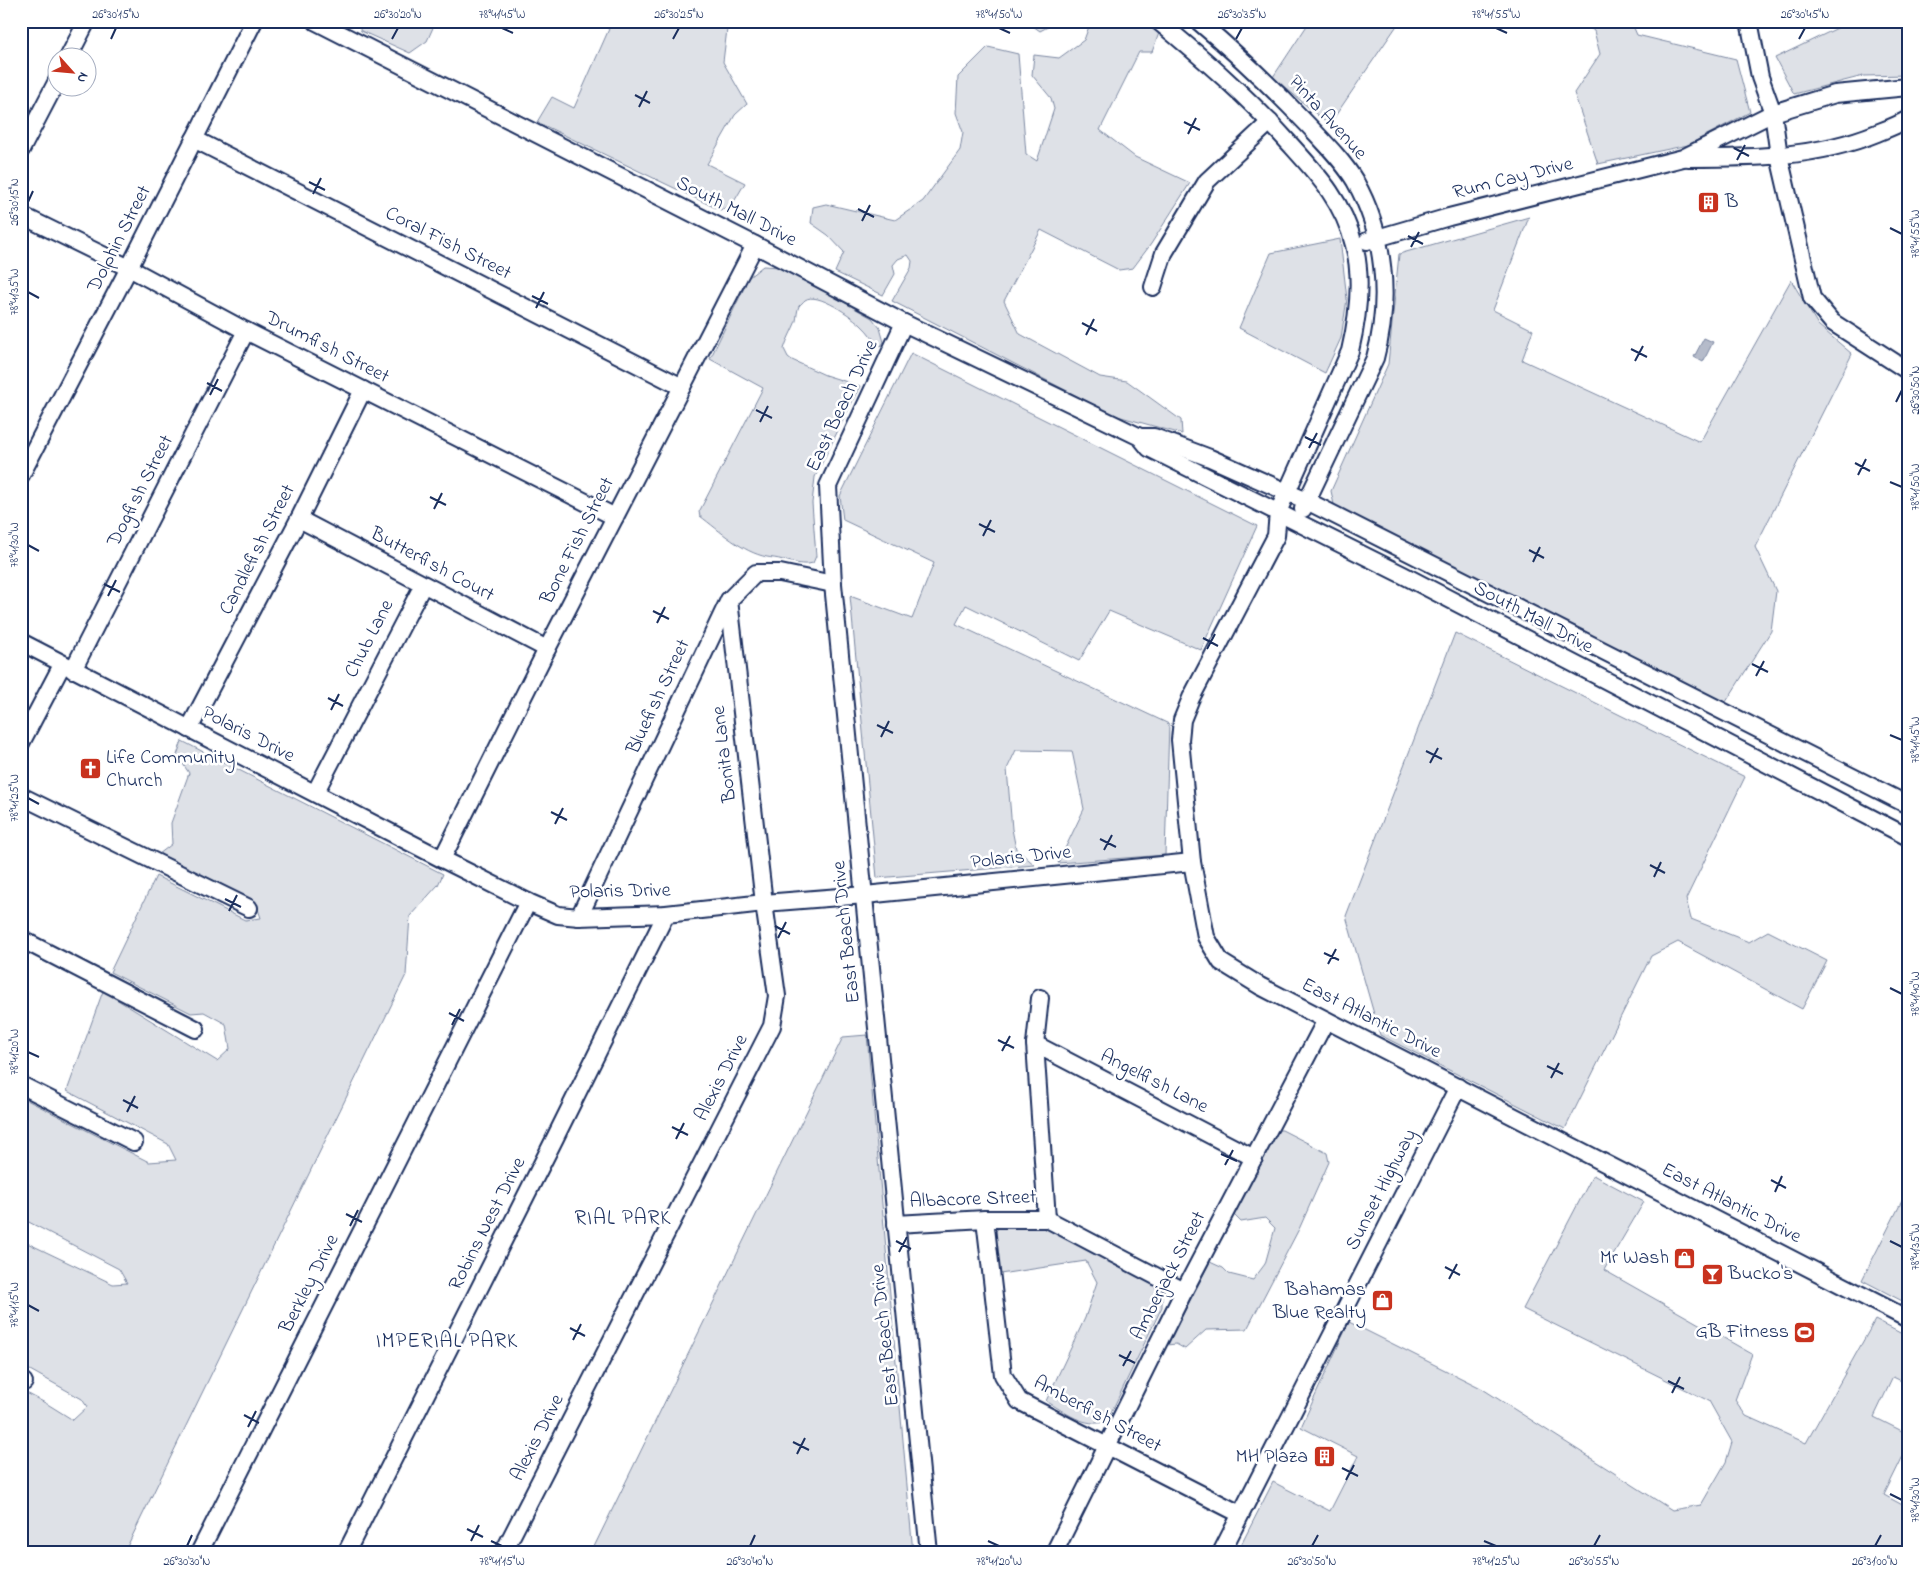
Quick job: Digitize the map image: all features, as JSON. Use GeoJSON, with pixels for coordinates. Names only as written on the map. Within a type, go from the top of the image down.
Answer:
{"type":"FeatureCollection","features":[{"type":"Feature","properties":{"kind":"street"},"geometry":{"type":"LineString","coordinates":[[73,48],[87,21]]}},
{"type":"Feature","properties":{"kind":"street","name":"Dolphin Street"},"geometry":{"type":"LineString","coordinates":[[21,475],[129,268],[254,21]]}},
{"type":"Feature","properties":{"kind":"street","name":"South Mall Drive"},"geometry":{"type":"LineString","coordinates":[[315,21],[904,323],[1140,437],[1149,448],[1403,575],[1908,837]]}},
{"type":"Feature","properties":{"kind":"street"},"geometry":{"type":"LineString","coordinates":[[1158,21],[1212,66],[1270,122],[1323,180],[1333,194],[1345,218],[1354,245],[1358,274],[1358,305],[1356,328],[1350,350],[1278,512]]}},
{"type":"Feature","properties":{"kind":"street","name":"Pinta Avenue"},"geometry":{"type":"LineString","coordinates":[[1198,21],[1286,102],[1342,163],[1364,198],[1377,238],[1383,274],[1384,310],[1382,335],[1375,358],[1297,521]]}},
{"type":"Feature","properties":{"kind":"street"},"geometry":{"type":"LineString","coordinates":[[1749,21],[1760,77],[1773,113],[1779,156],[1812,298],[1832,322],[1908,372]]}},
{"type":"Feature","properties":{"kind":"street","name":"Rum Cay Drive"},"geometry":{"type":"LineString","coordinates":[[1354,245],[1449,218],[1683,158],[1773,113],[1835,94],[1908,87]]}},
{"type":"Feature","properties":{"kind":"street"},"geometry":{"type":"LineString","coordinates":[[21,150],[48,98]]}},
{"type":"Feature","properties":{"kind":"street","name":"Rum Cay Drive"},"geometry":{"type":"LineString","coordinates":[[1683,158],[1755,158],[1816,151],[1861,140],[1901,124],[1908,119]]}},
{"type":"Feature","properties":{"kind":"street"},"geometry":{"type":"LineString","coordinates":[[1153,288],[1164,253],[1207,180],[1270,122]]}},
{"type":"Feature","properties":{"kind":"street","name":"Coral Fish Street"},"geometry":{"type":"LineString","coordinates":[[194,139],[682,387]]}},
{"type":"Feature","properties":{"kind":"street","name":"Drumfish Street"},"geometry":{"type":"LineString","coordinates":[[21,215],[129,268],[246,331],[615,517]]}},
{"type":"Feature","properties":{"kind":"street","name":"Bone Fish Street"},"geometry":{"type":"LineString","coordinates":[[442,859],[547,649],[755,245]]}},
{"type":"Feature","properties":{"kind":"street","name":"East Beach Drive"},"geometry":{"type":"LineString","coordinates":[[904,323],[828,486],[833,584],[929,1553]]}},
{"type":"Feature","properties":{"kind":"street","name":"Dogfish Street"},"geometry":{"type":"LineString","coordinates":[[21,743],[68,668],[246,331]]}},
{"type":"Feature","properties":{"kind":"street","name":"Candlefish Street"},"geometry":{"type":"LineString","coordinates":[[189,729],[299,519],[363,390]]}},
{"type":"Feature","properties":{"kind":"street","name":"South Mall Drive"},"geometry":{"type":"LineString","coordinates":[[1140,437],[1154,437],[1210,458],[1307,501],[1908,805]]}},
{"type":"Feature","properties":{"kind":"street","name":"East Atlantic Drive"},"geometry":{"type":"LineString","coordinates":[[1278,512],[1276,536],[1191,698],[1182,720],[1180,740],[1192,862],[1206,937],[1221,962],[1260,986],[1908,1319]]}},
{"type":"Feature","properties":{"kind":"street","name":"Butterfish Court"},"geometry":{"type":"LineString","coordinates":[[299,519],[547,649]]}},
{"type":"Feature","properties":{"kind":"street","name":"East Atlantic Drive"},"geometry":{"type":"LineString","coordinates":[[1276,536],[1297,521]]}},
{"type":"Feature","properties":{"kind":"street"},"geometry":{"type":"LineString","coordinates":[[1403,575],[1413,555]]}},
{"type":"Feature","properties":{"kind":"street","name":"Bluefish Street"},"geometry":{"type":"LineString","coordinates":[[579,917],[729,600],[756,573],[780,573],[833,584]]}},
{"type":"Feature","properties":{"kind":"street","name":"Chub Lane"},"geometry":{"type":"LineString","coordinates":[[315,793],[422,585]]}},
{"type":"Feature","properties":{"kind":"street","name":"Bonita Lane"},"geometry":{"type":"LineString","coordinates":[[729,600],[764,903]]}},
{"type":"Feature","properties":{"kind":"street","name":"Polaris Drive"},"geometry":{"type":"LineString","coordinates":[[21,642],[68,668],[442,859],[558,915],[579,917],[666,914],[1192,862]]}},
{"type":"Feature","properties":{"kind":"street"},"geometry":{"type":"LineString","coordinates":[[21,796],[248,908]]}},
{"type":"Feature","properties":{"kind":"street","name":"Berkley Drive"},"geometry":{"type":"LineString","coordinates":[[199,1553],[528,902]]}},
{"type":"Feature","properties":{"kind":"street","name":"Alexis Drive"},"geometry":{"type":"LineString","coordinates":[[503,1553],[772,1026],[777,996],[764,903]]}},
{"type":"Feature","properties":{"kind":"street","name":"Robins Nest Drive"},"geometry":{"type":"LineString","coordinates":[[346,1553],[666,914]]}},
{"type":"Feature","properties":{"kind":"street"},"geometry":{"type":"LineString","coordinates":[[21,939],[196,1029]]}},
{"type":"Feature","properties":{"kind":"street"},"geometry":{"type":"LineString","coordinates":[[1040,998],[1035,1044],[1047,1219]]}},
{"type":"Feature","properties":{"kind":"street","name":"Amberjack Street"},"geometry":{"type":"LineString","coordinates":[[1054,1553],[1184,1291],[1326,1020]]}},
{"type":"Feature","properties":{"kind":"street","name":"Angelfish Lane"},"geometry":{"type":"LineString","coordinates":[[1035,1044],[1254,1158]]}},
{"type":"Feature","properties":{"kind":"street"},"geometry":{"type":"LineString","coordinates":[[21,1084],[134,1142]]}},
{"type":"Feature","properties":{"kind":"street","name":"Sunset Highway"},"geometry":{"type":"LineString","coordinates":[[1221,1553],[1458,1087]]}},
{"type":"Feature","properties":{"kind":"street","name":"Albacore Street"},"geometry":{"type":"LineString","coordinates":[[896,1224],[985,1219],[1047,1219],[1184,1291]]}},
{"type":"Feature","properties":{"kind":"street","name":"Amberfish Street"},"geometry":{"type":"LineString","coordinates":[[985,1219],[1003,1375],[1019,1401],[1240,1514]]}},
{"type":"Feature","properties":{"kind":"shaded area"},"geometry":{"type":"Polygon","coordinates":[[[436,21],[427,41],[410,53],[361,31],[356,22],[436,21]]]}},
{"type":"Feature","properties":{"kind":"shaded area"},"geometry":{"type":"Polygon","coordinates":[[[595,21],[716,21],[727,29],[723,62],[747,104],[735,115],[707,164],[745,183],[732,205],[720,210],[537,122],[552,97],[574,108],[609,29],[595,21]]]}},
{"type":"Feature","properties":{"kind":"shaded area"},"geometry":{"type":"Polygon","coordinates":[[[1026,21],[1059,21],[1040,31],[1026,21]]]}},
{"type":"Feature","properties":{"kind":"shaded area"},"geometry":{"type":"Polygon","coordinates":[[[1091,21],[1143,21],[1159,33],[1152,52],[1139,52],[1100,130],[1135,157],[1190,183],[1151,244],[1133,268],[1119,270],[1041,230],[1004,301],[1020,334],[1100,377],[1127,381],[1181,420],[1182,434],[1114,415],[892,301],[911,268],[912,261],[908,255],[898,259],[893,265],[895,274],[883,295],[835,272],[844,252],[828,235],[811,223],[813,207],[826,204],[895,220],[923,201],[960,150],[963,132],[956,113],[958,77],[988,47],[1018,54],[1026,154],[1037,161],[1054,109],[1051,98],[1032,75],[1034,55],[1059,58],[1084,40],[1091,21]]]}},
{"type":"Feature","properties":{"kind":"shaded area"},"geometry":{"type":"Polygon","coordinates":[[[1310,21],[1400,21],[1329,125],[1273,77],[1310,21]]]}},
{"type":"Feature","properties":{"kind":"shaded area"},"geometry":{"type":"Polygon","coordinates":[[[1581,21],[1631,21],[1637,35],[1736,59],[1750,112],[1688,145],[1598,164],[1574,93],[1600,54],[1594,31],[1581,21]]]}},
{"type":"Feature","properties":{"kind":"shaded area"},"geometry":{"type":"Polygon","coordinates":[[[1852,21],[1908,21],[1908,75],[1863,76],[1794,94],[1775,58],[1852,21]]]}},
{"type":"Feature","properties":{"kind":"shaded area"},"geometry":{"type":"Polygon","coordinates":[[[1529,217],[1493,310],[1533,330],[1522,360],[1700,442],[1791,280],[1818,325],[1852,354],[1755,547],[1776,591],[1771,631],[1724,705],[1335,509],[1331,491],[1388,364],[1399,254],[1529,217]]]}},
{"type":"Feature","properties":{"kind":"shaded area"},"geometry":{"type":"Polygon","coordinates":[[[1340,239],[1347,299],[1341,338],[1325,373],[1239,328],[1271,253],[1340,239]]]}},
{"type":"Feature","properties":{"kind":"shaded area"},"geometry":{"type":"Polygon","coordinates":[[[763,266],[781,267],[872,318],[880,328],[884,342],[881,346],[864,328],[835,306],[811,298],[805,300],[799,306],[796,321],[785,345],[784,349],[792,360],[825,375],[860,386],[815,477],[812,503],[816,556],[813,563],[809,564],[767,557],[749,551],[723,534],[700,516],[699,512],[763,388],[710,359],[745,286],[744,281],[763,266]]]}},
{"type":"Feature","properties":{"kind":"shaded area"},"geometry":{"type":"Polygon","coordinates":[[[911,353],[1257,526],[1201,650],[1109,611],[1079,661],[966,605],[956,624],[1169,724],[1165,855],[1058,863],[1084,809],[1072,751],[1016,750],[1007,769],[1012,829],[1016,849],[1035,865],[877,878],[850,596],[912,619],[934,563],[843,520],[840,496],[911,353]]]}},
{"type":"Feature","properties":{"kind":"shaded area"},"geometry":{"type":"Polygon","coordinates":[[[1455,633],[1745,777],[1686,899],[1691,919],[1749,942],[1768,931],[1827,961],[1802,1009],[1678,942],[1651,956],[1565,1129],[1380,1035],[1346,916],[1455,633]]]}},
{"type":"Feature","properties":{"kind":"shaded area"},"geometry":{"type":"Polygon","coordinates":[[[182,741],[443,874],[438,885],[410,916],[406,975],[124,1553],[21,1553],[21,1390],[73,1420],[87,1407],[82,1399],[21,1365],[21,1240],[113,1284],[127,1283],[119,1269],[21,1218],[21,1097],[149,1162],[176,1160],[168,1144],[67,1091],[103,991],[217,1061],[230,1049],[226,1024],[204,1012],[191,1013],[110,972],[156,876],[245,920],[261,918],[256,903],[159,854],[172,844],[171,823],[189,773],[177,755],[182,741]]]}},
{"type":"Feature","properties":{"kind":"shaded area"},"geometry":{"type":"Polygon","coordinates":[[[867,1035],[913,1553],[591,1553],[843,1037],[867,1035]]]}},
{"type":"Feature","properties":{"kind":"shaded area"},"geometry":{"type":"Polygon","coordinates":[[[1275,1130],[1282,1130],[1327,1153],[1329,1162],[1300,1227],[1247,1329],[1206,1330],[1185,1349],[1176,1344],[1167,1345],[1210,1262],[1223,1268],[1229,1274],[1253,1280],[1265,1264],[1275,1228],[1265,1218],[1241,1222],[1233,1214],[1275,1130]]]}},
{"type":"Feature","properties":{"kind":"shaded area"},"geometry":{"type":"Polygon","coordinates":[[[1593,1175],[1644,1202],[1604,1270],[1752,1354],[1735,1400],[1746,1416],[1806,1443],[1875,1320],[1908,1337],[1908,1384],[1893,1377],[1874,1417],[1908,1434],[1908,1446],[1884,1495],[1908,1508],[1908,1553],[1237,1553],[1273,1482],[1330,1511],[1358,1456],[1301,1427],[1349,1322],[1481,1388],[1672,1510],[1701,1505],[1726,1462],[1732,1442],[1709,1401],[1523,1309],[1593,1175]]]}},
{"type":"Feature","properties":{"kind":"shaded area"},"geometry":{"type":"Polygon","coordinates":[[[1908,1189],[1908,1304],[1862,1280],[1908,1189]]]}},
{"type":"Feature","properties":{"kind":"shaded area"},"geometry":{"type":"Polygon","coordinates":[[[1004,1222],[1040,1225],[1115,1263],[1162,1290],[1162,1307],[1107,1421],[1091,1423],[1083,1421],[1046,1401],[1085,1318],[1097,1282],[1086,1261],[1000,1274],[995,1232],[1004,1222]]]}},
{"type":"Feature","properties":{"kind":"water"},"geometry":{"type":"Polygon","coordinates":[[[1704,338],[1713,342],[1703,362],[1694,357],[1704,338]]]}},
{"type":"Feature","properties":{"kind":"place","name":"B"},"geometry":{"type":"Point","coordinates":[1709,202]}},
{"type":"Feature","properties":{"kind":"place","name":"Life Community Church"},"geometry":{"type":"Point","coordinates":[90,769]}},
{"type":"Feature","properties":{"kind":"place","name":"Mr Wash"},"geometry":{"type":"Point","coordinates":[1685,1258]}},
{"type":"Feature","properties":{"kind":"place","name":"Bucko's"},"geometry":{"type":"Point","coordinates":[1712,1274]}},
{"type":"Feature","properties":{"kind":"place","name":"Bahamas Blue Realty"},"geometry":{"type":"Point","coordinates":[1382,1301]}},
{"type":"Feature","properties":{"kind":"place","name":"GB Fitness"},"geometry":{"type":"Point","coordinates":[1805,1332]}},
{"type":"Feature","properties":{"kind":"place","name":"MH Plaza"},"geometry":{"type":"Point","coordinates":[1324,1457]}},
{"type":"Feature","properties":{"kind":"district","name":"RIAL PARK"},"geometry":{"type":"Point","coordinates":[623,1219]}},
{"type":"Feature","properties":{"kind":"district","name":"IMPERIAL PARK"},"geometry":{"type":"Point","coordinates":[447,1342]}}]}
